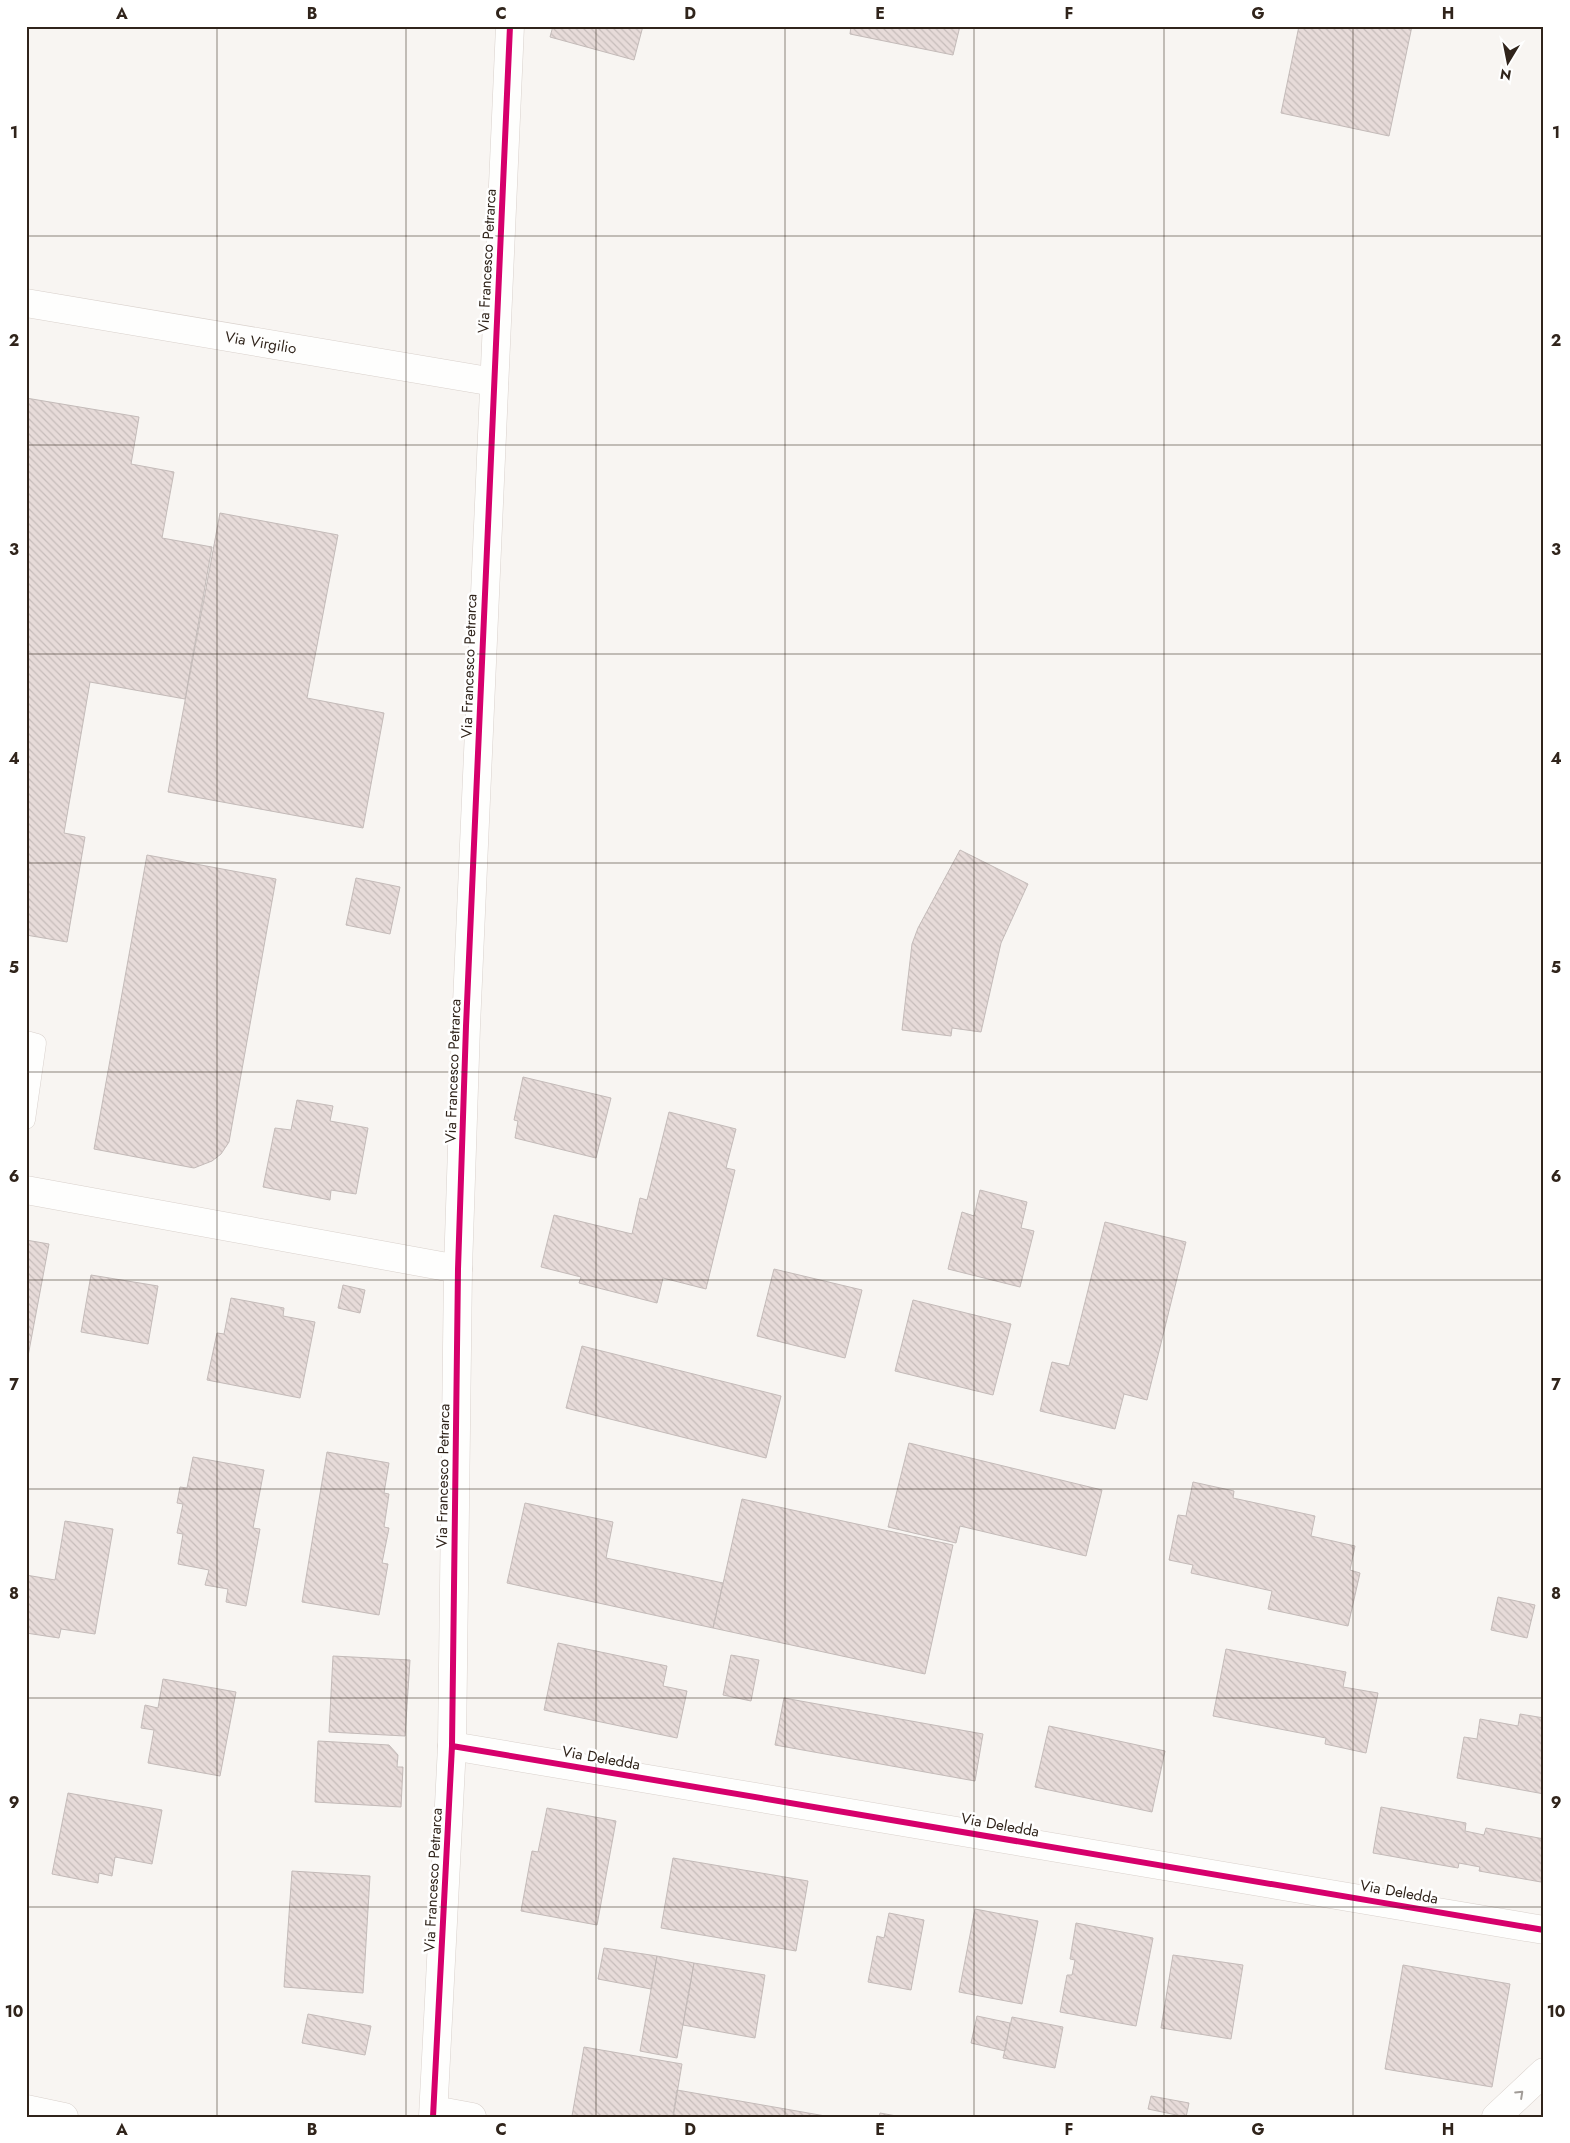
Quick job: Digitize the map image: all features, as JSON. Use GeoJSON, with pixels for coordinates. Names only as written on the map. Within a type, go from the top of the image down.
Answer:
{"type":"FeatureCollection","features":[{"type":"Feature","properties":{"kind":"street","name":"Via Francesco Petrarca"},"geometry":{"type":"LineString","coordinates":[[472,2117],[433,2114],[452,1746],[458,1269],[466,1026],[510,26]]}},
{"type":"Feature","properties":{"kind":"street","name":"Via Virgilio"},"geometry":{"type":"LineString","coordinates":[[26,303],[494,382]]}},
{"type":"Feature","properties":{"kind":"street"},"geometry":{"type":"LineString","coordinates":[[26,1190],[458,1269]]}},
{"type":"Feature","properties":{"kind":"street","name":"Via Deledda"},"geometry":{"type":"LineString","coordinates":[[452,1746],[1544,1930]]}},
{"type":"Feature","properties":{"kind":"street"},"geometry":{"type":"LineString","coordinates":[[1496,2117],[1544,2072]]}},
{"type":"Feature","properties":{"kind":"street"},"geometry":{"type":"LineString","coordinates":[[26,2109],[64,2117]]}},
{"type":"Feature","properties":{"kind":"lane"},"geometry":{"type":"LineString","coordinates":[[26,1040],[36,1043],[26,1120]]}},
{"type":"Feature","properties":{"kind":"building"},"geometry":{"type":"Polygon","coordinates":[[[553,26],[643,26],[634,60],[550,37],[553,26]]]}},
{"type":"Feature","properties":{"kind":"building"},"geometry":{"type":"Polygon","coordinates":[[[851,26],[960,26],[953,55],[850,34],[851,26]]]}},
{"type":"Feature","properties":{"kind":"building"},"geometry":{"type":"Polygon","coordinates":[[[1299,26],[1412,26],[1389,136],[1281,113],[1299,26]]]}},
{"type":"Feature","properties":{"kind":"building"},"geometry":{"type":"Polygon","coordinates":[[[26,398],[139,417],[131,464],[174,472],[162,538],[212,547],[185,699],[90,682],[64,833],[85,837],[67,942],[26,935],[26,398]]]}},
{"type":"Feature","properties":{"kind":"building"},"geometry":{"type":"Polygon","coordinates":[[[220,513],[338,535],[307,698],[384,713],[363,828],[168,792],[220,513]]]}},
{"type":"Feature","properties":{"kind":"building"},"geometry":{"type":"Polygon","coordinates":[[[960,850],[1028,884],[1001,943],[981,1032],[952,1028],[951,1036],[902,1030],[912,944],[918,928],[960,850]]]}},
{"type":"Feature","properties":{"kind":"building"},"geometry":{"type":"Polygon","coordinates":[[[147,855],[276,879],[229,1142],[221,1154],[212,1161],[194,1168],[94,1149],[147,855]]]}},
{"type":"Feature","properties":{"kind":"building"},"geometry":{"type":"Polygon","coordinates":[[[356,878],[400,887],[390,934],[346,925],[356,878]]]}},
{"type":"Feature","properties":{"kind":"building"},"geometry":{"type":"Polygon","coordinates":[[[523,1077],[611,1098],[596,1158],[515,1138],[518,1121],[514,1120],[523,1077]]]}},
{"type":"Feature","properties":{"kind":"building"},"geometry":{"type":"Polygon","coordinates":[[[297,1100],[333,1106],[330,1121],[368,1128],[356,1194],[331,1190],[330,1200],[263,1187],[275,1128],[291,1130],[297,1100]]]}},
{"type":"Feature","properties":{"kind":"building"},"geometry":{"type":"Polygon","coordinates":[[[669,1112],[736,1129],[726,1168],[735,1170],[706,1289],[663,1278],[657,1303],[579,1283],[581,1277],[541,1267],[554,1215],[632,1234],[640,1198],[647,1200],[669,1112]]]}},
{"type":"Feature","properties":{"kind":"building"},"geometry":{"type":"Polygon","coordinates":[[[980,1190],[1027,1202],[1021,1228],[1034,1231],[1020,1287],[948,1269],[962,1212],[974,1216],[980,1190]]]}},
{"type":"Feature","properties":{"kind":"building"},"geometry":{"type":"Polygon","coordinates":[[[1105,1222],[1186,1242],[1147,1400],[1124,1394],[1115,1429],[1040,1411],[1052,1362],[1069,1366],[1105,1222]]]}},
{"type":"Feature","properties":{"kind":"building"},"geometry":{"type":"Polygon","coordinates":[[[26,1240],[49,1244],[26,1367],[26,1240]]]}},
{"type":"Feature","properties":{"kind":"building"},"geometry":{"type":"Polygon","coordinates":[[[774,1269],[862,1290],[845,1358],[757,1336],[774,1269]]]}},
{"type":"Feature","properties":{"kind":"building"},"geometry":{"type":"Polygon","coordinates":[[[91,1275],[158,1286],[148,1344],[81,1332],[91,1275]]]}},
{"type":"Feature","properties":{"kind":"building"},"geometry":{"type":"Polygon","coordinates":[[[343,1285],[365,1290],[360,1313],[338,1308],[343,1285]]]}},
{"type":"Feature","properties":{"kind":"building"},"geometry":{"type":"Polygon","coordinates":[[[231,1298],[284,1308],[283,1316],[315,1322],[300,1398],[207,1380],[217,1333],[224,1334],[231,1298]]]}},
{"type":"Feature","properties":{"kind":"building"},"geometry":{"type":"Polygon","coordinates":[[[913,1300],[1011,1324],[993,1395],[895,1371],[913,1300]]]}},
{"type":"Feature","properties":{"kind":"building"},"geometry":{"type":"Polygon","coordinates":[[[582,1346],[781,1396],[766,1458],[566,1408],[582,1346]]]}},
{"type":"Feature","properties":{"kind":"building"},"geometry":{"type":"Polygon","coordinates":[[[909,1443],[1102,1490],[1086,1556],[960,1526],[956,1543],[888,1527],[909,1443]]]}},
{"type":"Feature","properties":{"kind":"building"},"geometry":{"type":"Polygon","coordinates":[[[327,1452],[389,1463],[384,1493],[389,1494],[384,1527],[389,1528],[382,1563],[388,1564],[379,1615],[302,1602],[327,1452]]]}},
{"type":"Feature","properties":{"kind":"building"},"geometry":{"type":"Polygon","coordinates":[[[193,1457],[264,1470],[253,1528],[260,1529],[246,1606],[226,1602],[228,1589],[205,1585],[209,1570],[178,1564],[183,1534],[177,1533],[183,1504],[177,1503],[180,1487],[187,1488],[193,1457]]]}},
{"type":"Feature","properties":{"kind":"building"},"geometry":{"type":"Polygon","coordinates":[[[1193,1482],[1234,1491],[1233,1498],[1315,1516],[1311,1536],[1355,1546],[1350,1570],[1360,1573],[1348,1626],[1268,1609],[1272,1591],[1191,1573],[1193,1565],[1169,1560],[1178,1515],[1186,1516],[1193,1482]]]}},
{"type":"Feature","properties":{"kind":"building"},"geometry":{"type":"Polygon","coordinates":[[[742,1499],[953,1545],[925,1674],[713,1628],[742,1499]]]}},
{"type":"Feature","properties":{"kind":"building"},"geometry":{"type":"Polygon","coordinates":[[[525,1503],[613,1522],[606,1558],[723,1583],[713,1628],[507,1583],[525,1503]]]}},
{"type":"Feature","properties":{"kind":"building"},"geometry":{"type":"Polygon","coordinates":[[[65,1521],[113,1529],[95,1634],[61,1629],[59,1638],[26,1633],[26,1575],[55,1580],[65,1521]]]}},
{"type":"Feature","properties":{"kind":"building"},"geometry":{"type":"Polygon","coordinates":[[[1498,1597],[1535,1605],[1527,1638],[1491,1630],[1498,1597]]]}},
{"type":"Feature","properties":{"kind":"building"},"geometry":{"type":"Polygon","coordinates":[[[558,1643],[667,1666],[663,1686],[687,1691],[677,1738],[544,1710],[558,1643]]]}},
{"type":"Feature","properties":{"kind":"building"},"geometry":{"type":"Polygon","coordinates":[[[1226,1649],[1346,1672],[1343,1687],[1378,1693],[1366,1753],[1325,1744],[1326,1738],[1213,1716],[1226,1649]]]}},
{"type":"Feature","properties":{"kind":"building"},"geometry":{"type":"Polygon","coordinates":[[[731,1655],[759,1660],[751,1701],[723,1695],[731,1655]]]}},
{"type":"Feature","properties":{"kind":"building"},"geometry":{"type":"Polygon","coordinates":[[[333,1656],[410,1660],[405,1736],[329,1732],[333,1656]]]}},
{"type":"Feature","properties":{"kind":"building"},"geometry":{"type":"Polygon","coordinates":[[[163,1679],[236,1692],[220,1776],[148,1763],[154,1730],[141,1728],[145,1705],[158,1708],[163,1679]]]}},
{"type":"Feature","properties":{"kind":"building"},"geometry":{"type":"Polygon","coordinates":[[[784,1698],[983,1734],[975,1781],[775,1745],[784,1698]]]}},
{"type":"Feature","properties":{"kind":"building"},"geometry":{"type":"Polygon","coordinates":[[[1520,1714],[1544,1718],[1544,1794],[1457,1778],[1464,1737],[1477,1739],[1480,1719],[1518,1726],[1520,1714]]]}},
{"type":"Feature","properties":{"kind":"building"},"geometry":{"type":"Polygon","coordinates":[[[1049,1726],[1165,1751],[1152,1812],[1035,1787],[1049,1726]]]}},
{"type":"Feature","properties":{"kind":"building"},"geometry":{"type":"Polygon","coordinates":[[[318,1741],[389,1745],[398,1755],[397,1767],[403,1767],[401,1807],[315,1802],[318,1741]]]}},
{"type":"Feature","properties":{"kind":"building"},"geometry":{"type":"Polygon","coordinates":[[[68,1793],[162,1810],[152,1864],[115,1857],[112,1876],[99,1873],[98,1883],[52,1874],[68,1793]]]}},
{"type":"Feature","properties":{"kind":"building"},"geometry":{"type":"Polygon","coordinates":[[[1381,1807],[1466,1823],[1465,1831],[1484,1835],[1486,1828],[1544,1839],[1544,1877],[1542,1876],[1541,1882],[1479,1871],[1480,1867],[1459,1863],[1458,1868],[1373,1853],[1381,1807]]]}},
{"type":"Feature","properties":{"kind":"building"},"geometry":{"type":"Polygon","coordinates":[[[547,1808],[616,1821],[597,1925],[521,1911],[532,1851],[538,1852],[547,1808]]]}},
{"type":"Feature","properties":{"kind":"building"},"geometry":{"type":"Polygon","coordinates":[[[673,1858],[808,1881],[796,1951],[661,1928],[673,1858]]]}},
{"type":"Feature","properties":{"kind":"building"},"geometry":{"type":"Polygon","coordinates":[[[292,1871],[370,1876],[363,1993],[284,1987],[292,1871]]]}},
{"type":"Feature","properties":{"kind":"building"},"geometry":{"type":"Polygon","coordinates":[[[975,1909],[1038,1921],[1022,2004],[959,1992],[975,1909]]]}},
{"type":"Feature","properties":{"kind":"building"},"geometry":{"type":"Polygon","coordinates":[[[889,1913],[924,1920],[911,1990],[868,1982],[877,1936],[884,1938],[889,1913]]]}},
{"type":"Feature","properties":{"kind":"building"},"geometry":{"type":"Polygon","coordinates":[[[1076,1923],[1153,1938],[1136,2026],[1060,2012],[1067,1975],[1072,1975],[1075,1960],[1070,1959],[1076,1923]]]}},
{"type":"Feature","properties":{"kind":"building"},"geometry":{"type":"Polygon","coordinates":[[[604,1948],[657,1956],[651,1989],[598,1979],[604,1948]]]}},
{"type":"Feature","properties":{"kind":"building"},"geometry":{"type":"Polygon","coordinates":[[[1173,1955],[1243,1965],[1231,2039],[1161,2028],[1173,1955]]]}},
{"type":"Feature","properties":{"kind":"building"},"geometry":{"type":"Polygon","coordinates":[[[657,1956],[694,1963],[677,2058],[640,2051],[657,1956]]]}},
{"type":"Feature","properties":{"kind":"building"},"geometry":{"type":"Polygon","coordinates":[[[694,1963],[765,1975],[755,2038],[683,2025],[694,1963]]]}},
{"type":"Feature","properties":{"kind":"building"},"geometry":{"type":"Polygon","coordinates":[[[1403,1965],[1510,1984],[1492,2087],[1385,2069],[1403,1965]]]}},
{"type":"Feature","properties":{"kind":"building"},"geometry":{"type":"Polygon","coordinates":[[[308,2014],[371,2026],[365,2055],[302,2043],[308,2014]]]}},
{"type":"Feature","properties":{"kind":"building"},"geometry":{"type":"Polygon","coordinates":[[[977,2016],[1010,2023],[1005,2051],[971,2043],[977,2016]]]}},
{"type":"Feature","properties":{"kind":"building"},"geometry":{"type":"Polygon","coordinates":[[[1012,2017],[1063,2027],[1055,2068],[1003,2058],[1012,2017]]]}},
{"type":"Feature","properties":{"kind":"building"},"geometry":{"type":"Polygon","coordinates":[[[584,2047],[682,2064],[673,2117],[572,2116],[584,2047]]]}},
{"type":"Feature","properties":{"kind":"building"},"geometry":{"type":"Polygon","coordinates":[[[677,2090],[831,2117],[673,2117],[677,2090]]]}},
{"type":"Feature","properties":{"kind":"building"},"geometry":{"type":"Polygon","coordinates":[[[1151,2096],[1189,2103],[1186,2117],[1148,2109],[1151,2096]]]}},
{"type":"Feature","properties":{"kind":"building"},"geometry":{"type":"Polygon","coordinates":[[[880,2113],[902,2117],[879,2117],[880,2113]]]}},
{"type":"Feature","properties":{"kind":"cycle path"},"geometry":{"type":"LineString","coordinates":[[433,2117],[452,1746],[458,1269],[466,1026],[510,26]]}},
{"type":"Feature","properties":{"kind":"cycle path"},"geometry":{"type":"LineString","coordinates":[[452,1746],[1544,1930]]}}]}
